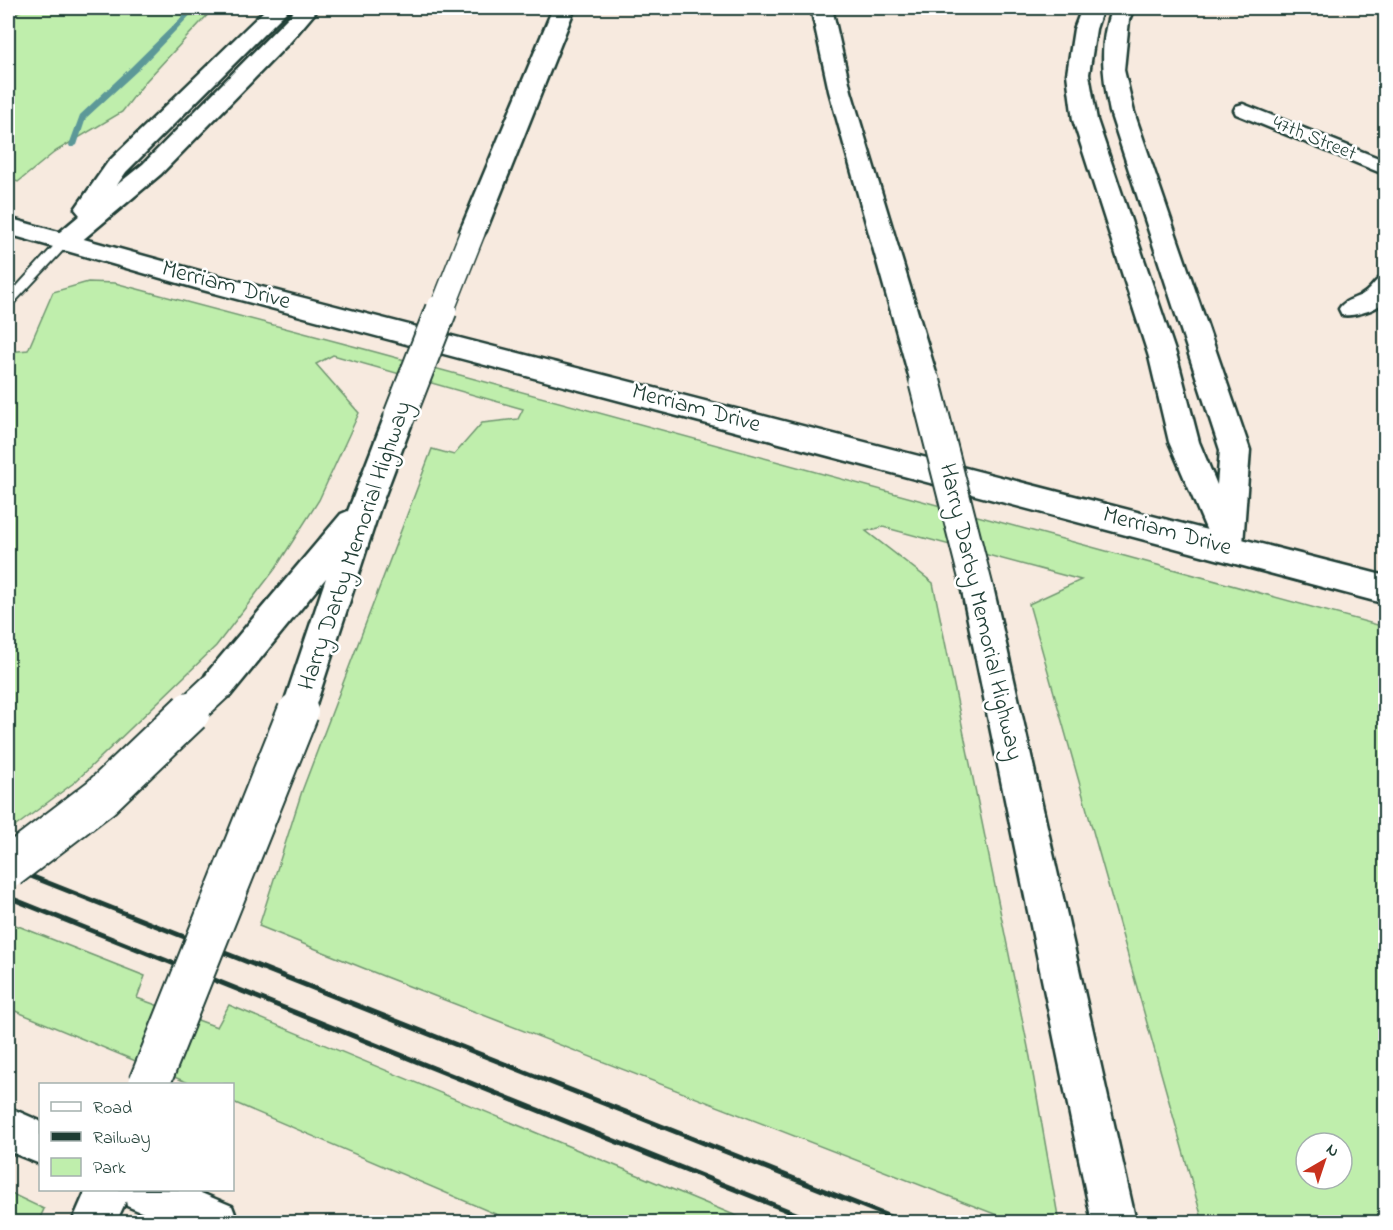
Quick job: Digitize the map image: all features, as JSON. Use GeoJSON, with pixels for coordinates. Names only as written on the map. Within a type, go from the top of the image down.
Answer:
{"type":"FeatureCollection","features":[{"type":"Feature","properties":{"kind":"main road"},"geometry":{"type":"LineString","coordinates":[[64,242],[117,166],[279,8]]}},
{"type":"Feature","properties":{"kind":"main road"},"geometry":{"type":"LineString","coordinates":[[64,242],[152,169],[309,8]]}},
{"type":"Feature","properties":{"kind":"main road","name":"Harry Darby Memorial Highway"},"geometry":{"type":"LineString","coordinates":[[149,1083],[298,712],[364,508],[564,8]]}},
{"type":"Feature","properties":{"kind":"main road","name":"Harry Darby Memorial Highway"},"geometry":{"type":"LineString","coordinates":[[821,8],[840,91],[925,384],[978,591],[1114,1222]]}},
{"type":"Feature","properties":{"kind":"main road"},"geometry":{"type":"LineString","coordinates":[[1092,8],[1085,29],[1078,74],[1085,120],[1163,357],[1184,442],[1229,548]]}},
{"type":"Feature","properties":{"kind":"main road"},"geometry":{"type":"LineString","coordinates":[[1123,8],[1118,20],[1113,70],[1122,112],[1235,450],[1229,548]]}},
{"type":"Feature","properties":{"kind":"main road","name":"Merriam Drive"},"geometry":{"type":"LineString","coordinates":[[8,226],[199,280],[1229,548],[1386,591]]}},
{"type":"Feature","properties":{"kind":"main road"},"geometry":{"type":"LineString","coordinates":[[8,868],[101,797],[218,685],[364,508]]}},
{"type":"Feature","properties":{"kind":"main road"},"geometry":{"type":"LineString","coordinates":[[8,1129],[39,1143]]}},
{"type":"Feature","properties":{"kind":"main road"},"geometry":{"type":"LineString","coordinates":[[94,1222],[108,1191]]}},
{"type":"Feature","properties":{"kind":"main road"},"geometry":{"type":"LineString","coordinates":[[145,1191],[216,1222]]}},
{"type":"Feature","properties":{"kind":"street","name":"47th Street"},"geometry":{"type":"LineString","coordinates":[[1243,110],[1386,169]]}},
{"type":"Feature","properties":{"kind":"street"},"geometry":{"type":"LineString","coordinates":[[1350,309],[1374,298],[1386,283]]}},
{"type":"Feature","properties":{"kind":"lane"},"geometry":{"type":"LineString","coordinates":[[8,302],[64,242]]}},
{"type":"Feature","properties":{"kind":"green space"},"geometry":{"type":"Polygon","coordinates":[[[27,8],[214,8],[146,81],[122,112],[56,151],[18,182],[8,178],[8,24],[18,12],[27,8]]]}},
{"type":"Feature","properties":{"kind":"green space"},"geometry":{"type":"Polygon","coordinates":[[[88,282],[115,283],[1385,627],[1385,1222],[1203,1222],[1029,604],[1081,580],[883,527],[866,531],[933,583],[1030,1057],[1059,1222],[1015,1222],[259,926],[302,791],[432,449],[454,455],[482,423],[518,419],[523,409],[333,355],[316,364],[359,413],[319,500],[275,569],[216,646],[75,782],[16,826],[8,823],[8,352],[28,350],[53,292],[88,282]]]}},
{"type":"Feature","properties":{"kind":"green space"},"geometry":{"type":"Polygon","coordinates":[[[8,922],[145,976],[137,998],[217,1027],[229,1005],[751,1222],[514,1222],[234,1102],[234,1083],[189,1083],[8,1008],[8,922]]]}},
{"type":"Feature","properties":{"kind":"green space"},"geometry":{"type":"Polygon","coordinates":[[[8,1192],[44,1209],[38,1222],[8,1222],[8,1192]]]}},
{"type":"Feature","properties":{"kind":"waterway"},"geometry":{"type":"LineString","coordinates":[[73,145],[83,117],[194,8]]}},
{"type":"Feature","properties":{"kind":"railway"},"geometry":{"type":"LineString","coordinates":[[8,867],[903,1222]]}},
{"type":"Feature","properties":{"kind":"railway"},"geometry":{"type":"LineString","coordinates":[[8,897],[816,1222]]}}]}
